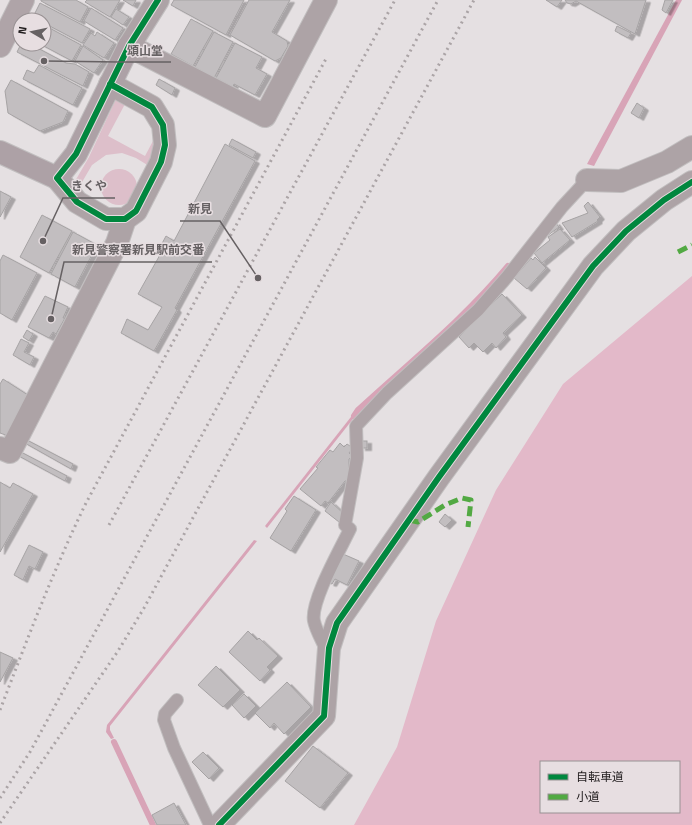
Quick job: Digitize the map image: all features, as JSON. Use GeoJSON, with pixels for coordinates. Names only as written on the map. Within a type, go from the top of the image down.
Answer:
{"type":"FeatureCollection","features":[{"type":"Feature","properties":{"kind":"main road"},"geometry":{"type":"LineString","coordinates":[[0,46],[24,0]]}},
{"type":"Feature","properties":{"kind":"street"},"geometry":{"type":"LineString","coordinates":[[57,178],[76,154],[129,46],[158,0]]}},
{"type":"Feature","properties":{"kind":"street"},"geometry":{"type":"LineString","coordinates":[[129,46],[265,116],[326,0]]}},
{"type":"Feature","properties":{"kind":"street"},"geometry":{"type":"LineString","coordinates":[[0,448],[10,452],[117,243],[125,220],[136,211],[161,162],[165,145],[163,125],[152,107],[110,84]]}},
{"type":"Feature","properties":{"kind":"street"},"geometry":{"type":"LineString","coordinates":[[587,180],[621,181],[667,162],[692,148]]}},
{"type":"Feature","properties":{"kind":"street"},"geometry":{"type":"LineString","coordinates":[[0,152],[57,178],[77,202],[106,219],[125,220]]}},
{"type":"Feature","properties":{"kind":"street"},"geometry":{"type":"LineString","coordinates":[[218,825],[324,716],[330,648],[337,623],[439,477],[593,266],[626,231],[664,200],[692,182]]}},
{"type":"Feature","properties":{"kind":"lane"},"geometry":{"type":"LineString","coordinates":[[329,656],[314,621],[314,611],[325,579],[350,529],[345,525],[357,458],[356,426],[387,393],[478,310],[507,277],[562,207],[587,180]]}},
{"type":"Feature","properties":{"kind":"lane"},"geometry":{"type":"LineString","coordinates":[[177,700],[165,714],[164,720],[174,748],[210,825]]}},
{"type":"Feature","properties":{"kind":"shaded area"},"geometry":{"type":"Polygon","coordinates":[[[676,0],[682,0],[594,166],[587,164],[676,0]]]}},
{"type":"Feature","properties":{"kind":"shaded area"},"geometry":{"type":"Polygon","coordinates":[[[116,99],[125,104],[108,136],[145,156],[153,141],[155,142],[149,166],[136,158],[122,153],[106,155],[92,165],[78,189],[74,183],[89,157],[116,99]]]}},
{"type":"Feature","properties":{"kind":"shaded area"},"geometry":{"type":"Polygon","coordinates":[[[119,169],[129,172],[134,177],[137,187],[134,197],[129,202],[119,205],[109,202],[104,197],[101,187],[104,177],[109,172],[119,169]]]}},
{"type":"Feature","properties":{"kind":"shaded area"},"geometry":{"type":"Polygon","coordinates":[[[692,276],[692,825],[354,825],[397,747],[436,621],[496,490],[563,384],[692,276]]]}},
{"type":"Feature","properties":{"kind":"shaded area"},"geometry":{"type":"Polygon","coordinates":[[[358,408],[360,410],[267,528],[265,526],[358,408]]]}},
{"type":"Feature","properties":{"kind":"shaded area"},"geometry":{"type":"Polygon","coordinates":[[[254,540],[257,541],[110,726],[110,730],[114,738],[111,739],[106,732],[107,725],[254,540]]]}},
{"type":"Feature","properties":{"kind":"building"},"geometry":{"type":"Polygon","coordinates":[[[41,0],[76,0],[88,7],[80,22],[41,0]]]}},
{"type":"Feature","properties":{"kind":"building"},"geometry":{"type":"Polygon","coordinates":[[[87,0],[120,0],[110,17],[85,2],[87,0]]]}},
{"type":"Feature","properties":{"kind":"building"},"geometry":{"type":"Polygon","coordinates":[[[123,0],[136,0],[133,6],[123,0]]]}},
{"type":"Feature","properties":{"kind":"building"},"geometry":{"type":"Polygon","coordinates":[[[174,0],[244,0],[226,35],[171,5],[174,0]]]}},
{"type":"Feature","properties":{"kind":"building"},"geometry":{"type":"Polygon","coordinates":[[[249,0],[290,0],[272,32],[287,41],[288,46],[281,58],[275,61],[230,35],[249,0]]]}},
{"type":"Feature","properties":{"kind":"building"},"geometry":{"type":"Polygon","coordinates":[[[546,0],[562,0],[557,7],[546,0]]]}},
{"type":"Feature","properties":{"kind":"building"},"geometry":{"type":"Polygon","coordinates":[[[565,0],[646,0],[635,34],[576,1],[571,4],[567,3],[565,0]]]}},
{"type":"Feature","properties":{"kind":"building"},"geometry":{"type":"Polygon","coordinates":[[[665,0],[673,0],[666,13],[662,10],[665,0]]]}},
{"type":"Feature","properties":{"kind":"building"},"geometry":{"type":"Polygon","coordinates":[[[40,3],[90,29],[82,43],[52,27],[52,12],[36,12],[40,3]]]}},
{"type":"Feature","properties":{"kind":"building"},"geometry":{"type":"Polygon","coordinates":[[[91,8],[123,28],[115,40],[84,21],[91,8]]]}},
{"type":"Feature","properties":{"kind":"building"},"geometry":{"type":"Polygon","coordinates":[[[116,9],[129,17],[123,25],[111,17],[116,9]]]}},
{"type":"Feature","properties":{"kind":"building"},"geometry":{"type":"Polygon","coordinates":[[[191,19],[213,31],[193,66],[171,54],[191,19]]]}},
{"type":"Feature","properties":{"kind":"building"},"geometry":{"type":"Polygon","coordinates":[[[617,26],[631,33],[628,38],[615,31],[617,26]]]}},
{"type":"Feature","properties":{"kind":"building"},"geometry":{"type":"Polygon","coordinates":[[[52,29],[81,45],[72,61],[52,50],[52,29]]]}},
{"type":"Feature","properties":{"kind":"building"},"geometry":{"type":"Polygon","coordinates":[[[97,32],[114,43],[104,58],[83,45],[91,33],[95,36],[97,32]]]}},
{"type":"Feature","properties":{"kind":"building"},"geometry":{"type":"Polygon","coordinates":[[[214,32],[233,42],[214,78],[195,67],[214,32]]]}},
{"type":"Feature","properties":{"kind":"building"},"geometry":{"type":"Polygon","coordinates":[[[235,43],[262,57],[256,68],[267,74],[255,95],[234,84],[233,87],[216,78],[235,43]]]}},
{"type":"Feature","properties":{"kind":"building"},"geometry":{"type":"Polygon","coordinates":[[[83,46],[103,60],[94,73],[75,61],[83,46]]]}},
{"type":"Feature","properties":{"kind":"building"},"geometry":{"type":"Polygon","coordinates":[[[17,52],[45,52],[66,63],[75,64],[89,72],[83,86],[17,52]]]}},
{"type":"Feature","properties":{"kind":"building"},"geometry":{"type":"Polygon","coordinates":[[[39,65],[82,88],[73,105],[23,79],[27,70],[34,73],[39,65]]]}},
{"type":"Feature","properties":{"kind":"building"},"geometry":{"type":"Polygon","coordinates":[[[159,79],[175,88],[172,95],[156,85],[159,79]]]}},
{"type":"Feature","properties":{"kind":"building"},"geometry":{"type":"Polygon","coordinates":[[[11,80],[68,111],[63,122],[40,131],[8,113],[5,91],[11,80]]]}},
{"type":"Feature","properties":{"kind":"building"},"geometry":{"type":"Polygon","coordinates":[[[637,103],[644,108],[639,118],[631,113],[637,103]]]}},
{"type":"Feature","properties":{"kind":"building"},"geometry":{"type":"Polygon","coordinates":[[[232,139],[256,152],[253,158],[229,145],[232,139]]]}},
{"type":"Feature","properties":{"kind":"building"},"geometry":{"type":"Polygon","coordinates":[[[225,144],[255,161],[175,308],[177,310],[154,351],[121,333],[127,319],[148,330],[162,307],[138,294],[161,253],[158,251],[166,236],[174,241],[225,144]]]}},
{"type":"Feature","properties":{"kind":"building"},"geometry":{"type":"Polygon","coordinates":[[[0,191],[11,197],[0,217],[0,191]]]}},
{"type":"Feature","properties":{"kind":"building"},"geometry":{"type":"Polygon","coordinates":[[[588,202],[600,217],[597,220],[598,221],[572,237],[562,223],[588,213],[584,206],[588,202]]]}},
{"type":"Feature","properties":{"kind":"building"},"geometry":{"type":"Polygon","coordinates":[[[42,215],[72,231],[49,273],[20,257],[42,215]]]}},
{"type":"Feature","properties":{"kind":"building"},"geometry":{"type":"Polygon","coordinates":[[[555,222],[559,227],[547,236],[546,235],[555,222]]]}},
{"type":"Feature","properties":{"kind":"building"},"geometry":{"type":"Polygon","coordinates":[[[560,229],[570,240],[542,263],[534,253],[550,240],[548,237],[560,229]]]}},
{"type":"Feature","properties":{"kind":"building"},"geometry":{"type":"Polygon","coordinates":[[[73,232],[97,245],[75,287],[51,274],[73,232]]]}},
{"type":"Feature","properties":{"kind":"building"},"geometry":{"type":"Polygon","coordinates":[[[3,255],[37,273],[12,320],[0,313],[0,261],[3,255]]]}},
{"type":"Feature","properties":{"kind":"building"},"geometry":{"type":"Polygon","coordinates":[[[535,257],[546,268],[527,289],[514,278],[531,258],[533,260],[535,257]]]}},
{"type":"Feature","properties":{"kind":"building"},"geometry":{"type":"Polygon","coordinates":[[[502,294],[522,315],[503,333],[506,337],[496,348],[492,343],[483,352],[474,343],[469,348],[459,337],[502,294]]]}},
{"type":"Feature","properties":{"kind":"building"},"geometry":{"type":"Polygon","coordinates":[[[45,296],[68,307],[63,318],[65,318],[56,334],[53,332],[49,338],[28,327],[45,296]]]}},
{"type":"Feature","properties":{"kind":"building"},"geometry":{"type":"Polygon","coordinates":[[[27,330],[33,334],[29,341],[23,337],[27,330]]]}},
{"type":"Feature","properties":{"kind":"building"},"geometry":{"type":"Polygon","coordinates":[[[21,339],[29,343],[24,352],[34,357],[30,365],[13,355],[21,339]]]}},
{"type":"Feature","properties":{"kind":"building"},"geometry":{"type":"Polygon","coordinates":[[[3,379],[31,397],[11,437],[0,433],[0,384],[3,379]]]}},
{"type":"Feature","properties":{"kind":"building"},"geometry":{"type":"Polygon","coordinates":[[[25,439],[73,464],[71,469],[23,442],[25,439]]]}},
{"type":"Feature","properties":{"kind":"building"},"geometry":{"type":"Polygon","coordinates":[[[361,441],[367,441],[367,448],[361,448],[361,441]]]}},
{"type":"Feature","properties":{"kind":"building"},"geometry":{"type":"Polygon","coordinates":[[[340,443],[344,447],[347,444],[353,448],[349,453],[352,456],[349,459],[349,478],[328,503],[325,501],[321,506],[300,489],[318,468],[316,467],[330,450],[333,452],[340,443]]]}},
{"type":"Feature","properties":{"kind":"building"},"geometry":{"type":"Polygon","coordinates":[[[19,451],[67,476],[65,481],[17,455],[19,451]]]}},
{"type":"Feature","properties":{"kind":"building"},"geometry":{"type":"Polygon","coordinates":[[[0,482],[10,488],[13,483],[33,494],[0,552],[0,482]]]}},
{"type":"Feature","properties":{"kind":"building"},"geometry":{"type":"Polygon","coordinates":[[[294,496],[316,510],[291,551],[270,538],[287,511],[285,509],[294,496]]]}},
{"type":"Feature","properties":{"kind":"building"},"geometry":{"type":"Polygon","coordinates":[[[331,502],[344,514],[339,522],[325,511],[331,502]]]}},
{"type":"Feature","properties":{"kind":"building"},"geometry":{"type":"Polygon","coordinates":[[[445,514],[452,520],[445,527],[439,522],[445,514]]]}},
{"type":"Feature","properties":{"kind":"building"},"geometry":{"type":"Polygon","coordinates":[[[29,545],[43,552],[35,569],[29,566],[23,580],[14,575],[29,545]]]}},
{"type":"Feature","properties":{"kind":"building"},"geometry":{"type":"Polygon","coordinates":[[[343,554],[359,561],[347,585],[335,579],[332,584],[329,583],[343,554]]]}},
{"type":"Feature","properties":{"kind":"building"},"geometry":{"type":"Polygon","coordinates":[[[248,631],[257,640],[259,638],[278,656],[267,667],[270,670],[260,681],[229,652],[248,631]]]}},
{"type":"Feature","properties":{"kind":"building"},"geometry":{"type":"Polygon","coordinates":[[[0,652],[13,658],[0,682],[0,652]]]}},
{"type":"Feature","properties":{"kind":"building"},"geometry":{"type":"Polygon","coordinates":[[[216,666],[240,690],[223,707],[198,685],[216,666]]]}},
{"type":"Feature","properties":{"kind":"building"},"geometry":{"type":"Polygon","coordinates":[[[287,682],[311,707],[284,734],[274,723],[270,728],[255,713],[287,682]]]}},
{"type":"Feature","properties":{"kind":"building"},"geometry":{"type":"Polygon","coordinates":[[[244,694],[256,706],[244,718],[232,705],[244,694]]]}},
{"type":"Feature","properties":{"kind":"building"},"geometry":{"type":"Polygon","coordinates":[[[313,746],[348,773],[320,808],[285,781],[313,746]]]}},
{"type":"Feature","properties":{"kind":"building"},"geometry":{"type":"Polygon","coordinates":[[[203,752],[219,768],[209,779],[192,762],[203,752]]]}},
{"type":"Feature","properties":{"kind":"building"},"geometry":{"type":"Polygon","coordinates":[[[174,803],[186,825],[157,825],[152,815],[174,803]]]}},
{"type":"Feature","properties":{"kind":"waterway"},"geometry":{"type":"LineString","coordinates":[[354,416],[358,410],[455,322],[508,266]]}},
{"type":"Feature","properties":{"kind":"waterway"},"geometry":{"type":"LineString","coordinates":[[114,742],[153,825]]}},
{"type":"Feature","properties":{"kind":"railway"},"geometry":{"type":"LineString","coordinates":[[109,525],[395,0]]}},
{"type":"Feature","properties":{"kind":"railway"},"geometry":{"type":"LineString","coordinates":[[0,798],[30,752],[438,0]]}},
{"type":"Feature","properties":{"kind":"railway"},"geometry":{"type":"LineString","coordinates":[[0,823],[118,651],[144,608],[474,0]]}},
{"type":"Feature","properties":{"kind":"railway"},"geometry":{"type":"LineString","coordinates":[[0,710],[51,580],[86,503],[327,57]]}},
{"type":"Feature","properties":{"kind":"marked path"},"geometry":{"type":"LineString","coordinates":[[678,252],[692,245]]}},
{"type":"Feature","properties":{"kind":"marked path"},"geometry":{"type":"LineString","coordinates":[[409,520],[418,522],[445,505],[462,498],[471,500],[468,527]]}},
{"type":"Feature","properties":{"kind":"cycle path"},"geometry":{"type":"LineString","coordinates":[[110,84],[152,107],[163,125],[165,145],[161,162],[136,211],[125,219],[106,219],[77,202],[57,178],[76,154],[129,46],[158,0]]}},
{"type":"Feature","properties":{"kind":"cycle path"},"geometry":{"type":"LineString","coordinates":[[219,825],[324,716],[329,648],[337,623],[439,477],[593,266],[626,231],[664,200],[692,182]]}},
{"type":"Feature","properties":{"kind":"place","name":"頌山堂"},"geometry":{"type":"Point","coordinates":[44,61]}},
{"type":"Feature","properties":{"kind":"place","name":"きくや"},"geometry":{"type":"Point","coordinates":[43,241]}},
{"type":"Feature","properties":{"kind":"place","name":"新見"},"geometry":{"type":"Point","coordinates":[258,278]}},
{"type":"Feature","properties":{"kind":"place","name":"新見警察署新見駅前交番"},"geometry":{"type":"Point","coordinates":[51,319]}}]}
